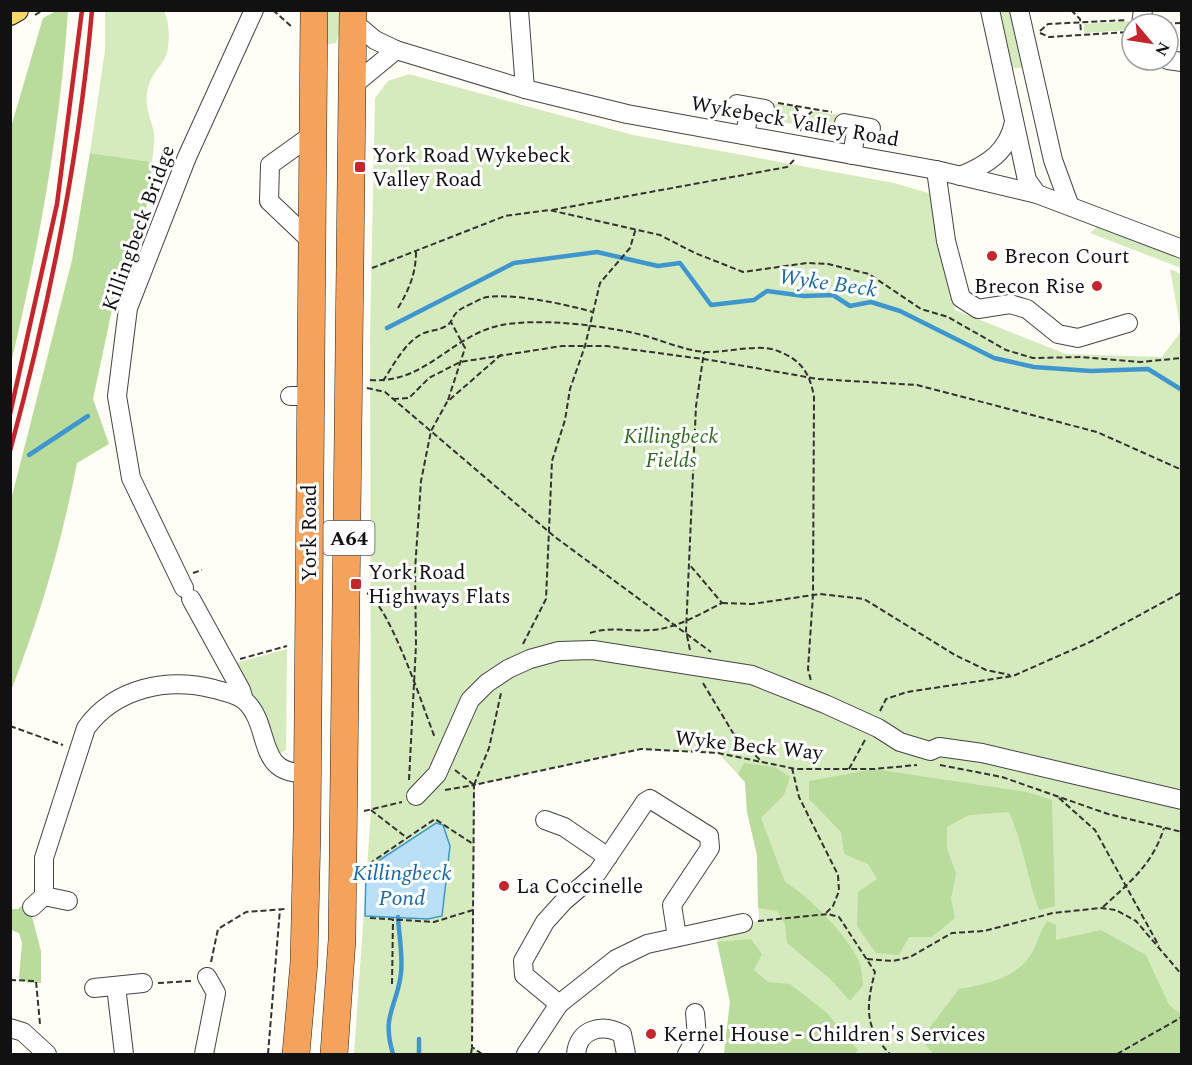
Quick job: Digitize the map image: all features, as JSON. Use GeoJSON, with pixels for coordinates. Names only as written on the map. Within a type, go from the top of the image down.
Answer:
{"type":"FeatureCollection","features":[{"type":"Feature","properties":{"kind":"highway"},"geometry":{"type":"LineString","coordinates":[[294,10],[314,42]]}},
{"type":"Feature","properties":{"kind":"highway","name":"York Road"},"geometry":{"type":"LineString","coordinates":[[296,1054],[304,962],[308,773],[308,521],[301,396],[312,242],[314,10]]}},
{"type":"Feature","properties":{"kind":"highway","name":"York Road"},"geometry":{"type":"LineString","coordinates":[[334,1054],[343,922],[349,536],[348,271],[352,16]]}},
{"type":"Feature","properties":{"kind":"highway"},"geometry":{"type":"LineString","coordinates":[[343,922],[351,975],[348,1054]]}},
{"type":"Feature","properties":{"kind":"main road"},"geometry":{"type":"LineString","coordinates":[[10,14],[17,10]]}},
{"type":"Feature","properties":{"kind":"street"},"geometry":{"type":"LineString","coordinates":[[519,10],[525,89]]}},
{"type":"Feature","properties":{"kind":"street"},"geometry":{"type":"LineString","coordinates":[[990,10],[1005,88],[1027,180],[1037,194]]}},
{"type":"Feature","properties":{"kind":"street"},"geometry":{"type":"LineString","coordinates":[[1019,10],[1032,35],[1036,82],[1053,160],[1069,204]]}},
{"type":"Feature","properties":{"kind":"street","name":"Killingbeck Bridge"},"geometry":{"type":"LineString","coordinates":[[248,16],[187,157],[128,308],[117,396],[131,478],[188,594],[227,663],[244,700],[251,709],[275,766],[291,774],[308,773]]}},
{"type":"Feature","properties":{"kind":"street","name":"Wykebeck Valley Road"},"geometry":{"type":"LineString","coordinates":[[352,16],[375,40],[396,50],[525,89],[627,114],[936,170],[1037,194],[1069,204],[1182,249]]}},
{"type":"Feature","properties":{"kind":"street"},"geometry":{"type":"LineString","coordinates":[[351,87],[396,50]]}},
{"type":"Feature","properties":{"kind":"street"},"geometry":{"type":"LineString","coordinates":[[1005,88],[1036,82]]}},
{"type":"Feature","properties":{"kind":"street"},"geometry":{"type":"LineString","coordinates":[[745,135],[757,106]]}},
{"type":"Feature","properties":{"kind":"street"},"geometry":{"type":"LineString","coordinates":[[852,122],[852,155]]}},
{"type":"Feature","properties":{"kind":"street"},"geometry":{"type":"LineString","coordinates":[[960,176],[987,163],[999,153],[1014,122]]}},
{"type":"Feature","properties":{"kind":"street"},"geometry":{"type":"LineString","coordinates":[[312,242],[269,201],[270,165],[313,134]]}},
{"type":"Feature","properties":{"kind":"street"},"geometry":{"type":"LineString","coordinates":[[936,170],[946,241],[961,298],[978,309],[1010,304],[1027,309],[1058,334],[1078,338],[1128,323]]}},
{"type":"Feature","properties":{"kind":"street"},"geometry":{"type":"LineString","coordinates":[[412,797],[437,774],[470,700],[487,684],[508,669],[559,651],[593,650],[752,675],[813,699],[872,726],[900,742],[930,751],[939,747],[982,753],[1182,800]]}},
{"type":"Feature","properties":{"kind":"street"},"geometry":{"type":"LineString","coordinates":[[68,902],[38,901],[44,858],[77,750],[86,728],[99,711],[123,696],[147,687],[195,685],[244,700]]}},
{"type":"Feature","properties":{"kind":"street"},"geometry":{"type":"LineString","coordinates":[[559,1004],[524,975],[523,961],[545,922],[564,901],[597,873],[645,802],[650,799],[709,836],[710,848],[672,905],[677,937]]}},
{"type":"Feature","properties":{"kind":"street"},"geometry":{"type":"LineString","coordinates":[[545,820],[564,827],[608,857]]}},
{"type":"Feature","properties":{"kind":"street"},"geometry":{"type":"LineString","coordinates":[[532,1053],[559,1004],[616,959],[647,944],[743,923]]}},
{"type":"Feature","properties":{"kind":"street"},"geometry":{"type":"LineString","coordinates":[[204,1054],[216,993],[207,977]]}},
{"type":"Feature","properties":{"kind":"street"},"geometry":{"type":"LineString","coordinates":[[94,988],[143,983]]}},
{"type":"Feature","properties":{"kind":"street"},"geometry":{"type":"LineString","coordinates":[[116,986],[124,1054]]}},
{"type":"Feature","properties":{"kind":"street"},"geometry":{"type":"LineString","coordinates":[[687,1054],[697,1037],[695,1013]]}},
{"type":"Feature","properties":{"kind":"street"},"geometry":{"type":"LineString","coordinates":[[10,1028],[23,1032],[44,1052]]}},
{"type":"Feature","properties":{"kind":"street"},"geometry":{"type":"LineString","coordinates":[[576,1054],[583,1036],[594,1028],[612,1029],[622,1034],[626,1054]]}},
{"type":"Feature","properties":{"kind":"path"},"geometry":{"type":"LineString","coordinates":[[273,10],[281,16],[286,11]]}},
{"type":"Feature","properties":{"kind":"path"},"geometry":{"type":"LineString","coordinates":[[1071,10],[1081,22],[1082,35]]}},
{"type":"Feature","properties":{"kind":"path"},"geometry":{"type":"LineString","coordinates":[[1032,35],[1048,24],[1120,19]]}},
{"type":"Feature","properties":{"kind":"path"},"geometry":{"type":"LineString","coordinates":[[1032,35],[1049,37],[1120,33]]}},
{"type":"Feature","properties":{"kind":"path"},"geometry":{"type":"LineString","coordinates":[[757,106],[795,106],[852,122]]}},
{"type":"Feature","properties":{"kind":"path"},"geometry":{"type":"LineString","coordinates":[[348,271],[369,269],[505,216],[787,167],[794,162],[802,119],[795,106]]}},
{"type":"Feature","properties":{"kind":"path"},"geometry":{"type":"LineString","coordinates":[[802,119],[814,110]]}},
{"type":"Feature","properties":{"kind":"path"},"geometry":{"type":"LineString","coordinates":[[549,210],[660,235],[694,253],[743,272],[807,263],[828,264],[869,274],[921,309],[948,317],[1006,350],[1033,358],[1081,357],[1140,362],[1182,358]]}},
{"type":"Feature","properties":{"kind":"path"},"geometry":{"type":"LineString","coordinates":[[546,599],[552,461],[566,420],[570,389],[585,346],[600,283],[630,248],[636,228]]}},
{"type":"Feature","properties":{"kind":"path"},"geometry":{"type":"LineString","coordinates":[[398,308],[409,291],[416,268],[417,250]]}},
{"type":"Feature","properties":{"kind":"path"},"geometry":{"type":"LineString","coordinates":[[383,381],[417,336],[451,322],[458,311],[489,296],[498,294],[515,299],[569,304],[592,312]]}},
{"type":"Feature","properties":{"kind":"path"},"geometry":{"type":"LineString","coordinates":[[344,814],[398,804],[412,797],[415,570],[421,481],[431,431],[447,402],[465,348],[451,322]]}},
{"type":"Feature","properties":{"kind":"path"},"geometry":{"type":"LineString","coordinates":[[366,380],[383,381],[406,378],[462,342],[501,325],[536,322],[634,333],[704,352],[775,350],[804,367],[811,378],[814,398],[813,595],[808,669],[814,690],[813,699]]}},
{"type":"Feature","properties":{"kind":"path"},"geometry":{"type":"LineString","coordinates":[[393,399],[409,398],[429,378],[462,362],[562,346],[606,346],[701,358],[811,378],[917,385],[1097,432],[1182,470]]}},
{"type":"Feature","properties":{"kind":"path"},"geometry":{"type":"LineString","coordinates":[[704,352],[701,358],[692,469],[686,631],[694,666],[733,734],[764,763]]}},
{"type":"Feature","properties":{"kind":"path"},"geometry":{"type":"LineString","coordinates":[[447,402],[502,354]]}},
{"type":"Feature","properties":{"kind":"path"},"geometry":{"type":"LineString","coordinates":[[365,387],[385,392],[548,531],[686,631],[714,654]]}},
{"type":"Feature","properties":{"kind":"path"},"geometry":{"type":"LineString","coordinates":[[689,564],[722,603]]}},
{"type":"Feature","properties":{"kind":"path"},"geometry":{"type":"LineString","coordinates":[[849,769],[886,699],[907,692],[1013,676],[1090,642],[1182,591]]}},
{"type":"Feature","properties":{"kind":"path"},"geometry":{"type":"LineString","coordinates":[[365,592],[378,604],[396,635],[444,757],[450,767],[474,784],[471,1054]]}},
{"type":"Feature","properties":{"kind":"path"},"geometry":{"type":"LineString","coordinates":[[559,651],[581,636],[606,628],[653,630],[687,620],[722,603],[752,604],[813,595],[864,598],[955,655],[986,670],[1013,676]]}},
{"type":"Feature","properties":{"kind":"path"},"geometry":{"type":"LineString","coordinates":[[227,663],[290,646]]}},
{"type":"Feature","properties":{"kind":"path"},"geometry":{"type":"LineString","coordinates":[[10,726],[77,750]]}},
{"type":"Feature","properties":{"kind":"path","name":"Wyke Beck Way"},"geometry":{"type":"LineString","coordinates":[[474,784],[641,749],[718,753],[792,768],[849,769],[920,764]]}},
{"type":"Feature","properties":{"kind":"path"},"geometry":{"type":"LineString","coordinates":[[931,763],[1002,777],[1108,814],[1182,832]]}},
{"type":"Feature","properties":{"kind":"path"},"geometry":{"type":"LineString","coordinates":[[792,768],[799,796],[838,875],[839,891],[833,906],[824,915]]}},
{"type":"Feature","properties":{"kind":"path"},"geometry":{"type":"LineString","coordinates":[[1057,796],[1095,830],[1160,951]]}},
{"type":"Feature","properties":{"kind":"path"},"geometry":{"type":"LineString","coordinates":[[370,810],[407,838]]}},
{"type":"Feature","properties":{"kind":"path"},"geometry":{"type":"LineString","coordinates":[[369,864],[435,819],[474,845]]}},
{"type":"Feature","properties":{"kind":"path"},"geometry":{"type":"LineString","coordinates":[[1101,908],[1143,869],[1156,850],[1164,828]]}},
{"type":"Feature","properties":{"kind":"path"},"geometry":{"type":"LineString","coordinates":[[867,959],[892,961],[910,957],[952,933],[984,931],[1053,913],[1101,908],[1116,910],[1136,921],[1182,975]]}},
{"type":"Feature","properties":{"kind":"path"},"geometry":{"type":"LineString","coordinates":[[143,983],[198,980],[207,977],[218,929],[246,912],[280,909],[268,1054]]}},
{"type":"Feature","properties":{"kind":"path"},"geometry":{"type":"LineString","coordinates":[[370,918],[434,922],[473,910]]}},
{"type":"Feature","properties":{"kind":"path"},"geometry":{"type":"LineString","coordinates":[[743,923],[824,915],[839,917],[874,972],[869,994],[870,1026],[877,1041],[890,1054]]}},
{"type":"Feature","properties":{"kind":"path"},"geometry":{"type":"LineString","coordinates":[[392,984],[393,920]]}},
{"type":"Feature","properties":{"kind":"path"},"geometry":{"type":"LineString","coordinates":[[10,980],[36,981],[44,1052]]}},
{"type":"Feature","properties":{"kind":"path"},"geometry":{"type":"LineString","coordinates":[[1116,1054],[1182,1017]]}},
{"type":"Feature","properties":{"kind":"path"},"geometry":{"type":"LineString","coordinates":[[472,1047],[482,1054]]}},
{"type":"Feature","properties":{"kind":"green space"},"geometry":{"type":"Polygon","coordinates":[[[342,10],[343,18],[336,43],[324,45],[321,11],[342,10]]]}},
{"type":"Feature","properties":{"kind":"green space"},"geometry":{"type":"Polygon","coordinates":[[[56,11],[68,11],[60,100],[31,275],[11,363],[11,127],[43,18],[56,11]]]}},
{"type":"Feature","properties":{"kind":"green space"},"geometry":{"type":"Polygon","coordinates":[[[105,11],[164,11],[168,22],[168,49],[164,60],[151,79],[147,93],[147,107],[154,137],[152,162],[90,153],[105,50],[105,11]]]}},
{"type":"Feature","properties":{"kind":"green space"},"geometry":{"type":"Polygon","coordinates":[[[995,11],[1013,11],[1026,67],[1008,69],[995,11]]]}},
{"type":"Feature","properties":{"kind":"green space"},"geometry":{"type":"Polygon","coordinates":[[[1120,22],[1120,31],[1084,33],[1084,24],[1120,22]]]}},
{"type":"Feature","properties":{"kind":"green space","name":"Killingbeck Fields"},"geometry":{"type":"Polygon","coordinates":[[[409,74],[633,135],[894,183],[932,194],[955,310],[1066,354],[1162,357],[1181,331],[1181,1054],[724,1054],[730,1002],[715,929],[759,921],[757,855],[747,812],[745,782],[718,753],[641,749],[475,785],[472,1047],[482,1054],[354,1054],[371,810],[370,335],[375,98],[388,81],[409,74]]]}},
{"type":"Feature","properties":{"kind":"green space"},"geometry":{"type":"Polygon","coordinates":[[[768,102],[793,107],[800,118],[799,125],[765,119],[768,102]]]}},
{"type":"Feature","properties":{"kind":"green space"},"geometry":{"type":"Polygon","coordinates":[[[815,111],[842,116],[838,132],[803,126],[804,120],[815,111]]]}},
{"type":"Feature","properties":{"kind":"green space"},"geometry":{"type":"Polygon","coordinates":[[[90,153],[152,162],[150,196],[115,296],[93,399],[109,444],[77,463],[49,578],[11,691],[11,500],[72,260],[90,153]]]}},
{"type":"Feature","properties":{"kind":"green space"},"geometry":{"type":"Polygon","coordinates":[[[1099,225],[1181,255],[1181,268],[1090,233],[1099,225]]]}},
{"type":"Feature","properties":{"kind":"green space"},"geometry":{"type":"Polygon","coordinates":[[[1170,269],[1181,274],[1181,331],[1170,269]]]}},
{"type":"Feature","properties":{"kind":"green space"},"geometry":{"type":"Polygon","coordinates":[[[287,649],[286,750],[279,754],[236,663],[287,649]]]}},
{"type":"Feature","properties":{"kind":"green space"},"geometry":{"type":"Polygon","coordinates":[[[744,763],[775,767],[790,777],[784,795],[761,818],[785,882],[795,888],[826,917],[846,940],[859,961],[863,985],[850,1001],[829,978],[787,943],[785,925],[777,911],[758,908],[757,855],[747,812],[745,782],[738,774],[744,763]]]}},
{"type":"Feature","properties":{"kind":"green space"},"geometry":{"type":"Polygon","coordinates":[[[874,769],[1027,792],[1052,800],[1055,906],[1039,910],[1009,812],[969,815],[947,827],[947,848],[956,874],[951,899],[955,918],[932,937],[909,937],[899,955],[876,953],[857,926],[858,892],[877,879],[868,864],[844,854],[841,832],[809,799],[809,781],[874,769]]]}},
{"type":"Feature","properties":{"kind":"green space"},"geometry":{"type":"Polygon","coordinates":[[[28,901],[41,951],[41,983],[29,983],[19,978],[22,943],[19,933],[11,930],[11,909],[18,909],[28,901]]]}},
{"type":"Feature","properties":{"kind":"green space"},"geometry":{"type":"Polygon","coordinates":[[[1047,921],[1056,925],[1056,940],[1101,930],[1146,955],[1169,1005],[1181,1014],[1181,1054],[933,1054],[921,1039],[959,989],[991,982],[1019,968],[1033,951],[1047,921]]]}},
{"type":"Feature","properties":{"kind":"green space"},"geometry":{"type":"Polygon","coordinates":[[[751,939],[762,954],[754,970],[768,982],[790,984],[826,1012],[858,1050],[855,1054],[724,1054],[730,1002],[717,942],[751,939]]]}},
{"type":"Feature","properties":{"kind":"water","name":"Killingbeck Pond"},"geometry":{"type":"Polygon","coordinates":[[[436,823],[443,825],[450,846],[442,916],[428,919],[365,916],[366,869],[436,823]]]}},
{"type":"Feature","properties":{"kind":"waterway","name":"Wyke Beck"},"geometry":{"type":"LineString","coordinates":[[387,328],[514,263],[597,252],[658,266],[680,263],[711,305],[754,300],[767,291],[804,296],[833,295],[850,306],[871,302],[900,311],[994,358],[1034,367],[1091,371],[1148,369],[1182,390]]}},
{"type":"Feature","properties":{"kind":"waterway","name":"Wyke Beck"},"geometry":{"type":"LineString","coordinates":[[29,455],[88,416]]}},
{"type":"Feature","properties":{"kind":"waterway"},"geometry":{"type":"LineString","coordinates":[[393,1054],[389,1020],[399,985],[401,966],[398,917]]}},
{"type":"Feature","properties":{"kind":"waterway"},"geometry":{"type":"LineString","coordinates":[[419,1039],[419,1054]]}},
{"type":"Feature","properties":{"kind":"railway"},"geometry":{"type":"LineString","coordinates":[[10,414],[57,204],[82,10]]}},
{"type":"Feature","properties":{"kind":"railway"},"geometry":{"type":"LineString","coordinates":[[10,451],[50,288],[61,233],[79,122],[92,10]]}},
{"type":"Feature","properties":{"kind":"place","name":"York Road Wykebeck Valley Road"},"geometry":{"type":"Point","coordinates":[360,167]}},
{"type":"Feature","properties":{"kind":"place","name":"Brecon Court"},"geometry":{"type":"Point","coordinates":[992,256]}},
{"type":"Feature","properties":{"kind":"place","name":"Brecon Rise"},"geometry":{"type":"Point","coordinates":[1097,286]}},
{"type":"Feature","properties":{"kind":"place","name":"York Road Highways Flats"},"geometry":{"type":"Point","coordinates":[356,584]}},
{"type":"Feature","properties":{"kind":"place","name":"La Coccinelle"},"geometry":{"type":"Point","coordinates":[504,886]}},
{"type":"Feature","properties":{"kind":"place","name":"Kernel House - Children's Services"},"geometry":{"type":"Point","coordinates":[651,1034]}}]}
